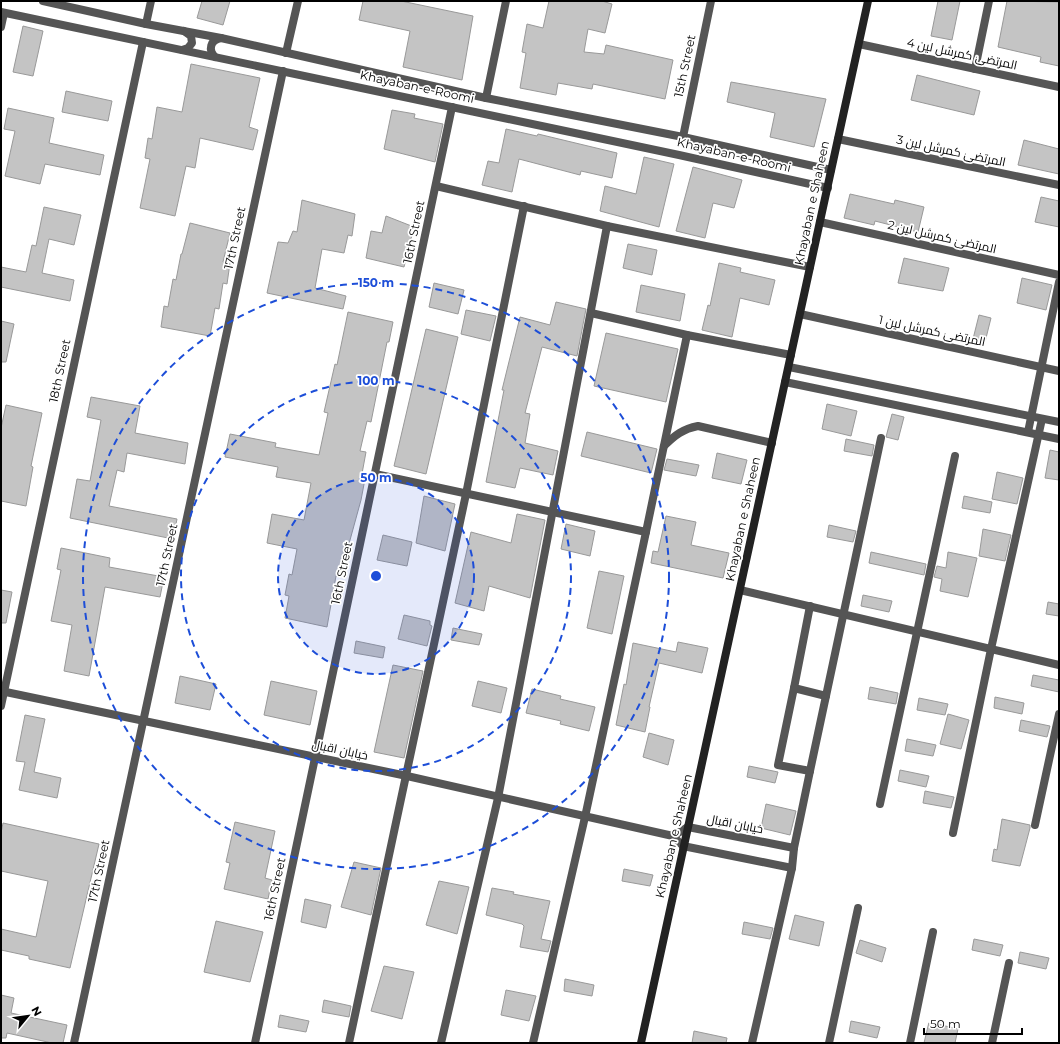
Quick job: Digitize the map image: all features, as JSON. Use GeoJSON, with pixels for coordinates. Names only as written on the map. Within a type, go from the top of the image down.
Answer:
{"type":"FeatureCollection","features":[{"type":"Feature","properties":{"kind":"main road","name":"Khayaban e Shaheen"},"geometry":{"type":"LineString","coordinates":[[641,1043],[868,1]]}},
{"type":"Feature","properties":{"kind":"street","name":"Khayaban-e-Roomi"},"geometry":{"type":"LineString","coordinates":[[42,1],[146,24],[220,38],[486,98],[682,137],[832,170]]}},
{"type":"Feature","properties":{"kind":"street"},"geometry":{"type":"LineString","coordinates":[[146,24],[151,1]]}},
{"type":"Feature","properties":{"kind":"street"},"geometry":{"type":"LineString","coordinates":[[286,53],[298,1]]}},
{"type":"Feature","properties":{"kind":"street"},"geometry":{"type":"LineString","coordinates":[[486,98],[506,1]]}},
{"type":"Feature","properties":{"kind":"street","name":"15th Street"},"geometry":{"type":"LineString","coordinates":[[682,137],[711,1]]}},
{"type":"Feature","properties":{"kind":"street"},"geometry":{"type":"LineString","coordinates":[[975,69],[989,1]]}},
{"type":"Feature","properties":{"kind":"street","name":"Khayaban-e-Roomi"},"geometry":{"type":"LineString","coordinates":[[3,12],[828,188]]}},
{"type":"Feature","properties":{"kind":"street"},"geometry":{"type":"LineString","coordinates":[[1,27],[3,12]]}},
{"type":"Feature","properties":{"kind":"street"},"geometry":{"type":"LineString","coordinates":[[182,50],[191,46],[192,39],[189,34],[184,31]]}},
{"type":"Feature","properties":{"kind":"street"},"geometry":{"type":"LineString","coordinates":[[215,57],[211,52],[211,45],[214,40],[220,38]]}},
{"type":"Feature","properties":{"kind":"street","name":"18th Street"},"geometry":{"type":"LineString","coordinates":[[1,706],[2,691],[142,42]]}},
{"type":"Feature","properties":{"kind":"street","name":"المرتضیٰ کمرشل لین 4"},"geometry":{"type":"LineString","coordinates":[[859,44],[1059,87]]}},
{"type":"Feature","properties":{"kind":"street","name":"17th Street"},"geometry":{"type":"LineString","coordinates":[[74,1043],[283,71]]}},
{"type":"Feature","properties":{"kind":"street","name":"16th Street"},"geometry":{"type":"LineString","coordinates":[[255,1043],[452,107]]}},
{"type":"Feature","properties":{"kind":"street","name":"المرتضیٰ کمرشل لین 3"},"geometry":{"type":"LineString","coordinates":[[838,139],[1059,185]]}},
{"type":"Feature","properties":{"kind":"street"},"geometry":{"type":"LineString","coordinates":[[436,186],[608,226],[810,267]]}},
{"type":"Feature","properties":{"kind":"street"},"geometry":{"type":"LineString","coordinates":[[349,1043],[466,494],[524,206]]}},
{"type":"Feature","properties":{"kind":"street","name":"المرتضیٰ کمرشل لین 2"},"geometry":{"type":"LineString","coordinates":[[820,222],[1059,275]]}},
{"type":"Feature","properties":{"kind":"street"},"geometry":{"type":"LineString","coordinates":[[441,1043],[498,798],[608,226]]}},
{"type":"Feature","properties":{"kind":"street"},"geometry":{"type":"LineString","coordinates":[[1028,432],[1059,282]]}},
{"type":"Feature","properties":{"kind":"street"},"geometry":{"type":"LineString","coordinates":[[591,313],[687,335],[791,355]]}},
{"type":"Feature","properties":{"kind":"street","name":"المرتضیٰ کمرشل لین 1"},"geometry":{"type":"LineString","coordinates":[[800,314],[1059,371]]}},
{"type":"Feature","properties":{"kind":"street"},"geometry":{"type":"LineString","coordinates":[[533,1043],[585,817],[687,335]]}},
{"type":"Feature","properties":{"kind":"street"},"geometry":{"type":"LineString","coordinates":[[789,367],[1059,422]]}},
{"type":"Feature","properties":{"kind":"street"},"geometry":{"type":"LineString","coordinates":[[785,382],[1059,438]]}},
{"type":"Feature","properties":{"kind":"street"},"geometry":{"type":"LineString","coordinates":[[953,833],[991,649],[1042,419]]}},
{"type":"Feature","properties":{"kind":"street"},"geometry":{"type":"LineString","coordinates":[[664,446],[676,434],[688,428],[698,426],[772,443]]}},
{"type":"Feature","properties":{"kind":"street"},"geometry":{"type":"LineString","coordinates":[[752,1043],[792,868],[794,848],[810,770],[881,438]]}},
{"type":"Feature","properties":{"kind":"street"},"geometry":{"type":"LineString","coordinates":[[880,804],[955,456]]}},
{"type":"Feature","properties":{"kind":"street"},"geometry":{"type":"LineString","coordinates":[[375,474],[646,532]]}},
{"type":"Feature","properties":{"kind":"street"},"geometry":{"type":"LineString","coordinates":[[740,590],[1059,665]]}},
{"type":"Feature","properties":{"kind":"street"},"geometry":{"type":"LineString","coordinates":[[810,606],[778,765],[810,770]]}},
{"type":"Feature","properties":{"kind":"street"},"geometry":{"type":"LineString","coordinates":[[794,688],[826,696]]}},
{"type":"Feature","properties":{"kind":"street","name":"خیابان اقبال"},"geometry":{"type":"LineString","coordinates":[[2,691],[407,776],[498,798],[673,836],[688,827],[794,848]]}},
{"type":"Feature","properties":{"kind":"street"},"geometry":{"type":"LineString","coordinates":[[1035,825],[1059,714]]}},
{"type":"Feature","properties":{"kind":"street"},"geometry":{"type":"LineString","coordinates":[[673,836],[683,846],[792,868]]}},
{"type":"Feature","properties":{"kind":"street"},"geometry":{"type":"LineString","coordinates":[[829,1043],[858,908]]}},
{"type":"Feature","properties":{"kind":"street"},"geometry":{"type":"LineString","coordinates":[[910,1043],[933,932]]}},
{"type":"Feature","properties":{"kind":"street"},"geometry":{"type":"LineString","coordinates":[[992,1043],[1009,963]]}},
{"type":"Feature","properties":{"kind":"building"},"geometry":{"type":"Polygon","coordinates":[[[202,1],[230,1],[223,25],[197,18],[202,1]]]}},
{"type":"Feature","properties":{"kind":"building"},"geometry":{"type":"Polygon","coordinates":[[[363,1],[401,1],[473,16],[462,80],[403,67],[410,31],[359,20],[363,1]]]}},
{"type":"Feature","properties":{"kind":"building"},"geometry":{"type":"Polygon","coordinates":[[[549,1],[602,1],[612,4],[605,33],[588,29],[584,52],[604,54],[606,45],[673,60],[665,99],[593,84],[592,89],[558,83],[556,95],[520,88],[526,53],[522,52],[527,24],[543,28],[549,1]]]}},
{"type":"Feature","properties":{"kind":"building"},"geometry":{"type":"Polygon","coordinates":[[[938,1],[960,1],[952,40],[931,36],[938,1]]]}},
{"type":"Feature","properties":{"kind":"building"},"geometry":{"type":"Polygon","coordinates":[[[1007,1],[1059,2],[1059,66],[1040,62],[1041,57],[998,47],[1007,1]]]}},
{"type":"Feature","properties":{"kind":"building"},"geometry":{"type":"Polygon","coordinates":[[[23,26],[43,31],[33,76],[13,72],[23,26]]]}},
{"type":"Feature","properties":{"kind":"building"},"geometry":{"type":"Polygon","coordinates":[[[191,64],[260,78],[249,127],[258,130],[253,150],[200,138],[195,168],[186,166],[175,216],[140,208],[150,159],[145,158],[148,138],[152,139],[157,107],[182,112],[191,64]]]}},
{"type":"Feature","properties":{"kind":"building"},"geometry":{"type":"Polygon","coordinates":[[[917,75],[980,91],[974,115],[911,100],[917,75]]]}},
{"type":"Feature","properties":{"kind":"building"},"geometry":{"type":"Polygon","coordinates":[[[731,82],[826,99],[814,147],[770,137],[775,113],[727,102],[731,82]]]}},
{"type":"Feature","properties":{"kind":"building"},"geometry":{"type":"Polygon","coordinates":[[[66,91],[112,101],[108,121],[62,112],[66,91]]]}},
{"type":"Feature","properties":{"kind":"building"},"geometry":{"type":"Polygon","coordinates":[[[8,108],[54,118],[49,143],[104,155],[100,175],[45,164],[40,184],[5,176],[15,131],[4,129],[8,108]]]}},
{"type":"Feature","properties":{"kind":"building"},"geometry":{"type":"Polygon","coordinates":[[[392,110],[415,114],[414,118],[443,124],[435,162],[384,149],[392,110]]]}},
{"type":"Feature","properties":{"kind":"building"},"geometry":{"type":"Polygon","coordinates":[[[506,129],[537,136],[538,134],[617,153],[612,178],[581,171],[580,175],[519,159],[512,192],[482,185],[488,161],[499,163],[506,129]]]}},
{"type":"Feature","properties":{"kind":"building"},"geometry":{"type":"Polygon","coordinates":[[[1024,140],[1059,149],[1059,174],[1018,165],[1024,140]]]}},
{"type":"Feature","properties":{"kind":"building"},"geometry":{"type":"Polygon","coordinates":[[[644,157],[674,164],[659,227],[600,211],[605,186],[636,194],[644,157]]]}},
{"type":"Feature","properties":{"kind":"building"},"geometry":{"type":"Polygon","coordinates":[[[693,167],[742,180],[734,208],[713,203],[705,238],[676,231],[693,167]]]}},
{"type":"Feature","properties":{"kind":"building"},"geometry":{"type":"Polygon","coordinates":[[[850,194],[894,204],[895,200],[924,207],[918,232],[875,221],[874,225],[844,218],[850,194]]]}},
{"type":"Feature","properties":{"kind":"building"},"geometry":{"type":"Polygon","coordinates":[[[1041,197],[1059,201],[1059,227],[1035,222],[1041,197]]]}},
{"type":"Feature","properties":{"kind":"building"},"geometry":{"type":"Polygon","coordinates":[[[302,200],[355,214],[352,236],[348,235],[344,253],[322,249],[315,288],[346,296],[343,309],[267,293],[278,242],[288,243],[293,231],[297,232],[302,200]]]}},
{"type":"Feature","properties":{"kind":"building"},"geometry":{"type":"Polygon","coordinates":[[[44,207],[81,215],[74,245],[49,239],[42,273],[74,280],[70,301],[1,287],[1,267],[26,272],[32,245],[36,246],[44,207]]]}},
{"type":"Feature","properties":{"kind":"building"},"geometry":{"type":"Polygon","coordinates":[[[386,216],[414,227],[404,267],[366,258],[371,231],[382,233],[386,216]]]}},
{"type":"Feature","properties":{"kind":"building"},"geometry":{"type":"Polygon","coordinates":[[[190,223],[230,233],[223,262],[230,263],[227,284],[223,283],[219,309],[215,308],[210,336],[161,327],[164,306],[168,307],[173,279],[176,280],[181,254],[190,223]]]}},
{"type":"Feature","properties":{"kind":"building"},"geometry":{"type":"Polygon","coordinates":[[[628,244],[657,250],[652,275],[623,268],[628,244]]]}},
{"type":"Feature","properties":{"kind":"building"},"geometry":{"type":"Polygon","coordinates":[[[904,258],[949,268],[943,291],[898,283],[904,258]]]}},
{"type":"Feature","properties":{"kind":"building"},"geometry":{"type":"Polygon","coordinates":[[[719,263],[741,268],[740,272],[775,280],[769,305],[740,298],[732,337],[702,330],[708,305],[710,306],[719,263]]]}},
{"type":"Feature","properties":{"kind":"building"},"geometry":{"type":"Polygon","coordinates":[[[1022,278],[1052,285],[1046,310],[1017,303],[1022,278]]]}},
{"type":"Feature","properties":{"kind":"building"},"geometry":{"type":"Polygon","coordinates":[[[434,283],[464,290],[458,314],[429,307],[434,283]]]}},
{"type":"Feature","properties":{"kind":"building"},"geometry":{"type":"Polygon","coordinates":[[[641,285],[685,294],[680,321],[636,312],[641,285]]]}},
{"type":"Feature","properties":{"kind":"building"},"geometry":{"type":"Polygon","coordinates":[[[556,302],[586,309],[577,356],[542,347],[525,413],[530,414],[525,443],[558,451],[553,475],[520,468],[515,488],[486,482],[504,390],[502,390],[520,317],[550,325],[556,302]]]}},
{"type":"Feature","properties":{"kind":"building"},"geometry":{"type":"Polygon","coordinates":[[[466,310],[496,316],[490,341],[461,334],[466,310]]]}},
{"type":"Feature","properties":{"kind":"building"},"geometry":{"type":"Polygon","coordinates":[[[348,312],[393,322],[389,342],[387,342],[371,422],[367,421],[360,451],[366,452],[361,479],[365,479],[361,500],[347,551],[344,550],[339,577],[336,576],[327,627],[285,618],[289,596],[285,595],[289,574],[292,575],[297,549],[267,543],[272,514],[304,520],[311,483],[276,477],[278,467],[225,457],[230,434],[276,443],[275,447],[319,455],[328,413],[324,412],[335,364],[337,365],[348,312]]]}},
{"type":"Feature","properties":{"kind":"building"},"geometry":{"type":"Polygon","coordinates":[[[979,315],[991,318],[985,342],[973,339],[979,315]]]}},
{"type":"Feature","properties":{"kind":"building"},"geometry":{"type":"Polygon","coordinates":[[[1,321],[14,324],[6,362],[1,362],[1,321]]]}},
{"type":"Feature","properties":{"kind":"building"},"geometry":{"type":"Polygon","coordinates":[[[426,329],[458,337],[426,474],[394,466],[426,329]]]}},
{"type":"Feature","properties":{"kind":"building"},"geometry":{"type":"Polygon","coordinates":[[[606,333],[678,349],[666,402],[594,386],[606,333]]]}},
{"type":"Feature","properties":{"kind":"building"},"geometry":{"type":"Polygon","coordinates":[[[91,397],[140,406],[135,433],[188,443],[185,464],[127,453],[124,472],[117,470],[109,506],[177,519],[173,539],[70,518],[77,479],[90,481],[101,420],[87,417],[91,397]]]}},
{"type":"Feature","properties":{"kind":"building"},"geometry":{"type":"Polygon","coordinates":[[[827,404],[857,411],[851,436],[822,429],[827,404]]]}},
{"type":"Feature","properties":{"kind":"building"},"geometry":{"type":"Polygon","coordinates":[[[6,405],[42,413],[31,466],[33,467],[26,506],[1,501],[1,428],[6,405]]]}},
{"type":"Feature","properties":{"kind":"building"},"geometry":{"type":"Polygon","coordinates":[[[892,414],[904,417],[898,440],[886,437],[892,414]]]}},
{"type":"Feature","properties":{"kind":"building"},"geometry":{"type":"Polygon","coordinates":[[[587,432],[657,449],[651,473],[581,456],[587,432]]]}},
{"type":"Feature","properties":{"kind":"building"},"geometry":{"type":"Polygon","coordinates":[[[846,439],[874,445],[872,456],[844,451],[846,439]]]}},
{"type":"Feature","properties":{"kind":"building"},"geometry":{"type":"Polygon","coordinates":[[[1050,450],[1059,452],[1059,480],[1045,478],[1050,450]]]}},
{"type":"Feature","properties":{"kind":"building"},"geometry":{"type":"Polygon","coordinates":[[[717,453],[747,460],[741,484],[712,478],[717,453]]]}},
{"type":"Feature","properties":{"kind":"building"},"geometry":{"type":"Polygon","coordinates":[[[667,459],[699,465],[696,476],[664,470],[667,459]]]}},
{"type":"Feature","properties":{"kind":"building"},"geometry":{"type":"Polygon","coordinates":[[[997,472],[1023,478],[1017,504],[992,499],[997,472]]]}},
{"type":"Feature","properties":{"kind":"building"},"geometry":{"type":"Polygon","coordinates":[[[424,496],[455,504],[445,551],[416,543],[424,496]]]}},
{"type":"Feature","properties":{"kind":"building"},"geometry":{"type":"Polygon","coordinates":[[[964,496],[992,502],[990,513],[962,508],[964,496]]]}},
{"type":"Feature","properties":{"kind":"building"},"geometry":{"type":"Polygon","coordinates":[[[517,514],[545,520],[530,598],[489,586],[484,611],[455,603],[471,532],[511,543],[517,514]]]}},
{"type":"Feature","properties":{"kind":"building"},"geometry":{"type":"Polygon","coordinates":[[[666,516],[696,522],[691,545],[729,553],[723,578],[651,563],[653,551],[658,552],[666,516]]]}},
{"type":"Feature","properties":{"kind":"building"},"geometry":{"type":"Polygon","coordinates":[[[566,524],[595,531],[590,556],[561,549],[566,524]]]}},
{"type":"Feature","properties":{"kind":"building"},"geometry":{"type":"Polygon","coordinates":[[[829,525],[856,531],[853,542],[827,537],[829,525]]]}},
{"type":"Feature","properties":{"kind":"building"},"geometry":{"type":"Polygon","coordinates":[[[983,529],[1011,535],[1005,561],[979,556],[983,529]]]}},
{"type":"Feature","properties":{"kind":"building"},"geometry":{"type":"Polygon","coordinates":[[[383,535],[412,542],[407,566],[377,560],[383,535]]]}},
{"type":"Feature","properties":{"kind":"building"},"geometry":{"type":"Polygon","coordinates":[[[61,548],[110,558],[109,567],[164,577],[160,597],[105,587],[89,676],[64,671],[72,625],[51,621],[61,570],[57,569],[61,548]]]}},
{"type":"Feature","properties":{"kind":"building"},"geometry":{"type":"Polygon","coordinates":[[[871,552],[926,564],[924,575],[869,563],[871,552]]]}},
{"type":"Feature","properties":{"kind":"building"},"geometry":{"type":"Polygon","coordinates":[[[948,552],[977,558],[968,597],[940,591],[942,579],[934,577],[937,566],[946,568],[948,552]]]}},
{"type":"Feature","properties":{"kind":"building"},"geometry":{"type":"Polygon","coordinates":[[[599,571],[624,576],[612,634],[587,628],[599,571]]]}},
{"type":"Feature","properties":{"kind":"building"},"geometry":{"type":"Polygon","coordinates":[[[1,590],[12,592],[6,623],[1,623],[1,590]]]}},
{"type":"Feature","properties":{"kind":"building"},"geometry":{"type":"Polygon","coordinates":[[[863,595],[892,601],[889,612],[861,606],[863,595]]]}},
{"type":"Feature","properties":{"kind":"building"},"geometry":{"type":"Polygon","coordinates":[[[1048,602],[1059,604],[1059,616],[1046,614],[1048,602]]]}},
{"type":"Feature","properties":{"kind":"building"},"geometry":{"type":"Polygon","coordinates":[[[404,615],[430,621],[430,625],[432,626],[427,646],[398,639],[404,615]]]}},
{"type":"Feature","properties":{"kind":"building"},"geometry":{"type":"Polygon","coordinates":[[[453,628],[482,634],[479,645],[451,640],[453,628]]]}},
{"type":"Feature","properties":{"kind":"building"},"geometry":{"type":"Polygon","coordinates":[[[356,641],[385,647],[383,658],[354,653],[356,641]]]}},
{"type":"Feature","properties":{"kind":"building"},"geometry":{"type":"Polygon","coordinates":[[[678,642],[708,648],[702,673],[659,663],[645,732],[616,725],[624,684],[626,685],[633,643],[676,652],[678,642]]]}},
{"type":"Feature","properties":{"kind":"building"},"geometry":{"type":"Polygon","coordinates":[[[393,665],[423,671],[404,758],[374,752],[393,665]]]}},
{"type":"Feature","properties":{"kind":"building"},"geometry":{"type":"Polygon","coordinates":[[[1033,675],[1059,680],[1059,692],[1031,686],[1033,675]]]}},
{"type":"Feature","properties":{"kind":"building"},"geometry":{"type":"Polygon","coordinates":[[[180,676],[216,684],[210,710],[175,703],[180,676]]]}},
{"type":"Feature","properties":{"kind":"building"},"geometry":{"type":"Polygon","coordinates":[[[271,681],[317,691],[310,725],[264,715],[271,681]]]}},
{"type":"Feature","properties":{"kind":"building"},"geometry":{"type":"Polygon","coordinates":[[[478,681],[507,688],[501,713],[472,706],[478,681]]]}},
{"type":"Feature","properties":{"kind":"building"},"geometry":{"type":"Polygon","coordinates":[[[870,687],[898,693],[896,704],[868,699],[870,687]]]}},
{"type":"Feature","properties":{"kind":"building"},"geometry":{"type":"Polygon","coordinates":[[[532,689],[561,696],[560,699],[595,707],[589,731],[560,724],[561,721],[526,713],[532,689]]]}},
{"type":"Feature","properties":{"kind":"building"},"geometry":{"type":"Polygon","coordinates":[[[995,697],[1024,703],[1022,714],[994,708],[995,697]]]}},
{"type":"Feature","properties":{"kind":"building"},"geometry":{"type":"Polygon","coordinates":[[[919,698],[948,704],[945,715],[917,710],[919,698]]]}},
{"type":"Feature","properties":{"kind":"building"},"geometry":{"type":"Polygon","coordinates":[[[948,714],[969,720],[961,749],[940,744],[948,714]]]}},
{"type":"Feature","properties":{"kind":"building"},"geometry":{"type":"Polygon","coordinates":[[[25,715],[45,719],[34,772],[61,778],[57,798],[19,790],[25,762],[16,761],[25,715]]]}},
{"type":"Feature","properties":{"kind":"building"},"geometry":{"type":"Polygon","coordinates":[[[1021,720],[1050,726],[1047,737],[1019,731],[1021,720]]]}},
{"type":"Feature","properties":{"kind":"building"},"geometry":{"type":"Polygon","coordinates":[[[649,733],[674,740],[668,765],[643,757],[649,733]]]}},
{"type":"Feature","properties":{"kind":"building"},"geometry":{"type":"Polygon","coordinates":[[[907,739],[936,745],[933,756],[905,751],[907,739]]]}},
{"type":"Feature","properties":{"kind":"building"},"geometry":{"type":"Polygon","coordinates":[[[749,766],[778,772],[775,783],[747,777],[749,766]]]}},
{"type":"Feature","properties":{"kind":"building"},"geometry":{"type":"Polygon","coordinates":[[[900,770],[929,776],[926,787],[898,781],[900,770]]]}},
{"type":"Feature","properties":{"kind":"building"},"geometry":{"type":"Polygon","coordinates":[[[925,791],[954,797],[951,808],[923,803],[925,791]]]}},
{"type":"Feature","properties":{"kind":"building"},"geometry":{"type":"Polygon","coordinates":[[[766,804],[796,811],[790,835],[761,828],[766,804]]]}},
{"type":"Feature","properties":{"kind":"building"},"geometry":{"type":"Polygon","coordinates":[[[1002,819],[1030,825],[1020,866],[992,861],[994,849],[997,850],[1002,819]]]}},
{"type":"Feature","properties":{"kind":"building"},"geometry":{"type":"Polygon","coordinates":[[[235,822],[275,831],[265,878],[272,880],[268,899],[224,889],[230,863],[226,862],[235,822]]]}},
{"type":"Feature","properties":{"kind":"building"},"geometry":{"type":"Polygon","coordinates":[[[3,823],[99,844],[70,968],[29,959],[29,956],[1,950],[1,929],[36,937],[48,881],[1,871],[1,833],[3,823]]]}},
{"type":"Feature","properties":{"kind":"building"},"geometry":{"type":"Polygon","coordinates":[[[354,862],[381,868],[371,915],[341,907],[354,862]]]}},
{"type":"Feature","properties":{"kind":"building"},"geometry":{"type":"Polygon","coordinates":[[[624,869],[653,875],[650,886],[622,881],[624,869]]]}},
{"type":"Feature","properties":{"kind":"building"},"geometry":{"type":"Polygon","coordinates":[[[439,881],[469,887],[457,934],[426,925],[439,881]]]}},
{"type":"Feature","properties":{"kind":"building"},"geometry":{"type":"Polygon","coordinates":[[[492,888],[514,892],[513,894],[550,901],[541,939],[551,941],[548,952],[520,947],[524,926],[522,924],[486,915],[492,888]]]}},
{"type":"Feature","properties":{"kind":"building"},"geometry":{"type":"Polygon","coordinates":[[[305,899],[331,905],[326,928],[301,922],[305,899]]]}},
{"type":"Feature","properties":{"kind":"building"},"geometry":{"type":"Polygon","coordinates":[[[795,915],[824,922],[819,946],[789,939],[795,915]]]}},
{"type":"Feature","properties":{"kind":"building"},"geometry":{"type":"Polygon","coordinates":[[[216,921],[263,932],[250,982],[204,972],[216,921]]]}},
{"type":"Feature","properties":{"kind":"building"},"geometry":{"type":"Polygon","coordinates":[[[744,922],[773,928],[770,939],[742,934],[744,922]]]}},
{"type":"Feature","properties":{"kind":"building"},"geometry":{"type":"Polygon","coordinates":[[[974,939],[1003,945],[1000,956],[972,950],[974,939]]]}},
{"type":"Feature","properties":{"kind":"building"},"geometry":{"type":"Polygon","coordinates":[[[860,940],[886,948],[882,962],[856,953],[860,940]]]}},
{"type":"Feature","properties":{"kind":"building"},"geometry":{"type":"Polygon","coordinates":[[[1020,952],[1049,958],[1046,969],[1018,963],[1020,952]]]}},
{"type":"Feature","properties":{"kind":"building"},"geometry":{"type":"Polygon","coordinates":[[[384,966],[414,972],[402,1019],[371,1011],[384,966]]]}},
{"type":"Feature","properties":{"kind":"building"},"geometry":{"type":"Polygon","coordinates":[[[565,979],[594,985],[592,996],[564,991],[565,979]]]}},
{"type":"Feature","properties":{"kind":"building"},"geometry":{"type":"Polygon","coordinates":[[[506,990],[536,996],[529,1021],[501,1015],[506,990]]]}},
{"type":"Feature","properties":{"kind":"building"},"geometry":{"type":"Polygon","coordinates":[[[1,995],[14,998],[11,1013],[67,1025],[63,1043],[52,1043],[7,1033],[6,1038],[1,1038],[1,995]]]}},
{"type":"Feature","properties":{"kind":"building"},"geometry":{"type":"Polygon","coordinates":[[[324,1000],[351,1006],[349,1017],[322,1012],[324,1000]]]}},
{"type":"Feature","properties":{"kind":"building"},"geometry":{"type":"Polygon","coordinates":[[[280,1015],[309,1021],[306,1032],[278,1027],[280,1015]]]}},
{"type":"Feature","properties":{"kind":"building"},"geometry":{"type":"Polygon","coordinates":[[[851,1021],[880,1027],[877,1038],[849,1032],[851,1021]]]}},
{"type":"Feature","properties":{"kind":"building"},"geometry":{"type":"Polygon","coordinates":[[[929,1022],[958,1029],[955,1043],[924,1043],[929,1022]]]}},
{"type":"Feature","properties":{"kind":"building"},"geometry":{"type":"Polygon","coordinates":[[[694,1031],[727,1038],[726,1043],[692,1043],[694,1031]]]}}]}
